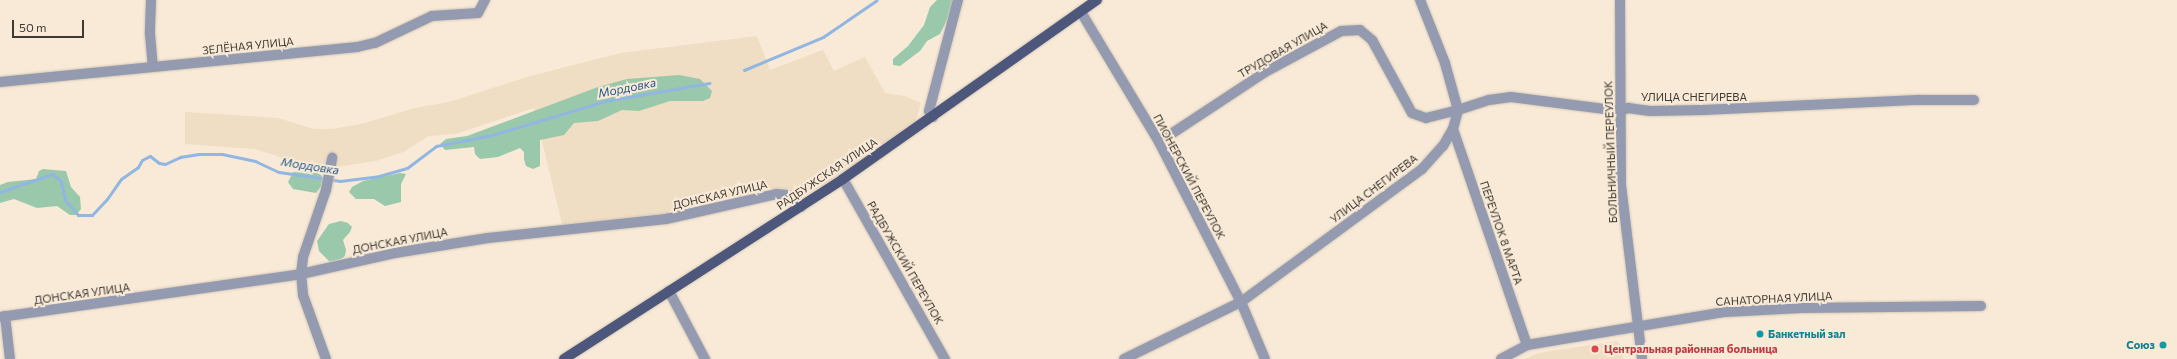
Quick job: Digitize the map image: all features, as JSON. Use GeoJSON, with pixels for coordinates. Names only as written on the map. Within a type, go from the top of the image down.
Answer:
{"type":"FeatureCollection","features":[{"type":"Feature","properties":{"kind":"main road","name":"РАДБУЖСКАЯ УЛИЦА"},"geometry":{"type":"LineString","coordinates":[[564,359],[843,179],[1097,0]]}},
{"type":"Feature","properties":{"kind":"street"},"geometry":{"type":"LineString","coordinates":[[151,0],[150,34],[153,66]]}},
{"type":"Feature","properties":{"kind":"street","name":"ЗЕЛЁНАЯ УЛИЦА"},"geometry":{"type":"LineString","coordinates":[[0,82],[357,47],[375,43],[432,16],[478,12],[485,0]]}},
{"type":"Feature","properties":{"kind":"street"},"geometry":{"type":"LineString","coordinates":[[933,117],[929,111],[958,0]]}},
{"type":"Feature","properties":{"kind":"street"},"geometry":{"type":"LineString","coordinates":[[1420,0],[1445,63],[1458,110]]}},
{"type":"Feature","properties":{"kind":"street","name":"БОЛЬНИЧНЫЙ ПЕРЕУЛОК"},"geometry":{"type":"LineString","coordinates":[[1620,0],[1620,111],[1624,215],[1642,359]]}},
{"type":"Feature","properties":{"kind":"street","name":"ПИОНЕРСКИЙ ПЕРЕУЛОК"},"geometry":{"type":"LineString","coordinates":[[1081,12],[1159,142],[1241,302],[1265,359]]}},
{"type":"Feature","properties":{"kind":"street","name":"ТРУДОВАЯ УЛИЦА"},"geometry":{"type":"LineString","coordinates":[[1159,142],[1265,72],[1341,31],[1360,30],[1372,40],[1412,113],[1426,118],[1458,110]]}},
{"type":"Feature","properties":{"kind":"street","name":"УЛИЦА СНЕГИРЕВА"},"geometry":{"type":"LineString","coordinates":[[1124,359],[1241,302],[1422,170],[1443,146],[1453,129],[1458,110],[1489,100],[1511,98],[1620,111],[1628,108],[1650,111],[1925,100],[1974,100]]}},
{"type":"Feature","properties":{"kind":"street","name":"ПЕРЕУЛОК 8 МАРТА"},"geometry":{"type":"LineString","coordinates":[[1453,129],[1527,345]]}},
{"type":"Feature","properties":{"kind":"street"},"geometry":{"type":"LineString","coordinates":[[326,359],[303,295],[301,274],[303,257],[326,190],[332,158]]}},
{"type":"Feature","properties":{"kind":"street","name":"РАДБУЖСКИЙ ПЕРЕУЛОК"},"geometry":{"type":"LineString","coordinates":[[843,179],[945,359]]}},
{"type":"Feature","properties":{"kind":"street","name":"ДОНСКАЯ УЛИЦА"},"geometry":{"type":"LineString","coordinates":[[2,317],[301,274],[395,253],[444,245],[666,219],[777,194],[787,195],[795,199],[801,207]]}},
{"type":"Feature","properties":{"kind":"street"},"geometry":{"type":"LineString","coordinates":[[669,291],[705,359]]}},
{"type":"Feature","properties":{"kind":"street","name":"САНАТОРНАЯ УЛИЦА"},"geometry":{"type":"LineString","coordinates":[[1501,359],[1527,345],[1725,312],[1759,310],[1982,306]]}},
{"type":"Feature","properties":{"kind":"street"},"geometry":{"type":"LineString","coordinates":[[2,317],[10,359]]}},
{"type":"Feature","properties":{"kind":"shaded area"},"geometry":{"type":"Polygon","coordinates":[[[757,36],[770,70],[823,50],[834,71],[865,57],[885,93],[904,96],[921,103],[915,122],[869,156],[807,195],[788,192],[699,210],[563,228],[534,108],[455,134],[429,136],[403,152],[376,161],[336,167],[311,167],[255,149],[185,144],[185,112],[278,118],[314,129],[333,129],[365,123],[415,108],[449,102],[527,77],[621,53],[757,36]]]}},
{"type":"Feature","properties":{"kind":"shaded area","name":"Центральная районная больница"},"geometry":{"type":"Polygon","coordinates":[[[1617,341],[1621,345],[1623,359],[1525,359],[1539,353],[1617,341]]]}},
{"type":"Feature","properties":{"kind":"green space"},"geometry":{"type":"Polygon","coordinates":[[[937,0],[955,0],[952,10],[940,34],[927,41],[920,51],[900,66],[893,65],[893,59],[908,46],[924,25],[930,7],[937,0]]]}},
{"type":"Feature","properties":{"kind":"green space"},"geometry":{"type":"Polygon","coordinates":[[[679,75],[700,79],[712,91],[710,98],[703,101],[670,101],[639,111],[622,110],[598,121],[574,123],[564,135],[540,140],[540,166],[533,169],[526,166],[524,152],[520,148],[498,157],[480,159],[475,154],[474,147],[445,150],[440,144],[446,139],[467,136],[598,87],[627,79],[679,75]]]}},
{"type":"Feature","properties":{"kind":"green space"},"geometry":{"type":"Polygon","coordinates":[[[43,169],[66,171],[71,187],[80,197],[81,209],[76,215],[70,215],[57,206],[37,208],[14,199],[0,203],[0,185],[8,182],[36,179],[39,171],[43,169]]]}},
{"type":"Feature","properties":{"kind":"green space"},"geometry":{"type":"Polygon","coordinates":[[[293,172],[317,173],[321,175],[324,180],[316,193],[293,189],[288,182],[293,172]]]}},
{"type":"Feature","properties":{"kind":"green space"},"geometry":{"type":"Polygon","coordinates":[[[400,173],[406,174],[401,184],[401,202],[385,206],[374,199],[356,199],[349,192],[352,187],[363,181],[400,173]]]}},
{"type":"Feature","properties":{"kind":"green space"},"geometry":{"type":"Polygon","coordinates":[[[341,221],[348,223],[352,227],[350,232],[343,240],[346,250],[345,256],[341,259],[330,262],[319,251],[317,241],[329,224],[341,221]]]}},
{"type":"Feature","properties":{"kind":"waterway","name":"Мордовка"},"geometry":{"type":"LineString","coordinates":[[744,70],[823,37],[877,0]]}},
{"type":"Feature","properties":{"kind":"waterway","name":"Мордовка"},"geometry":{"type":"LineString","coordinates":[[0,192],[52,174],[61,181],[65,200],[78,215],[92,215],[107,199],[121,179],[138,167],[142,160],[150,156],[159,163],[165,164],[180,157],[199,154],[222,154],[255,161],[279,172],[340,181],[379,176],[407,168],[436,146],[492,135],[605,101],[709,83]]}},
{"type":"Feature","properties":{"kind":"place","name":"Банкетный зал"},"geometry":{"type":"Point","coordinates":[1760,334]}},
{"type":"Feature","properties":{"kind":"place","name":"Союз"},"geometry":{"type":"Point","coordinates":[2163,345]}},
{"type":"Feature","properties":{"kind":"place","name":"Центральная районная больница"},"geometry":{"type":"Point","coordinates":[1595,349]}}]}
